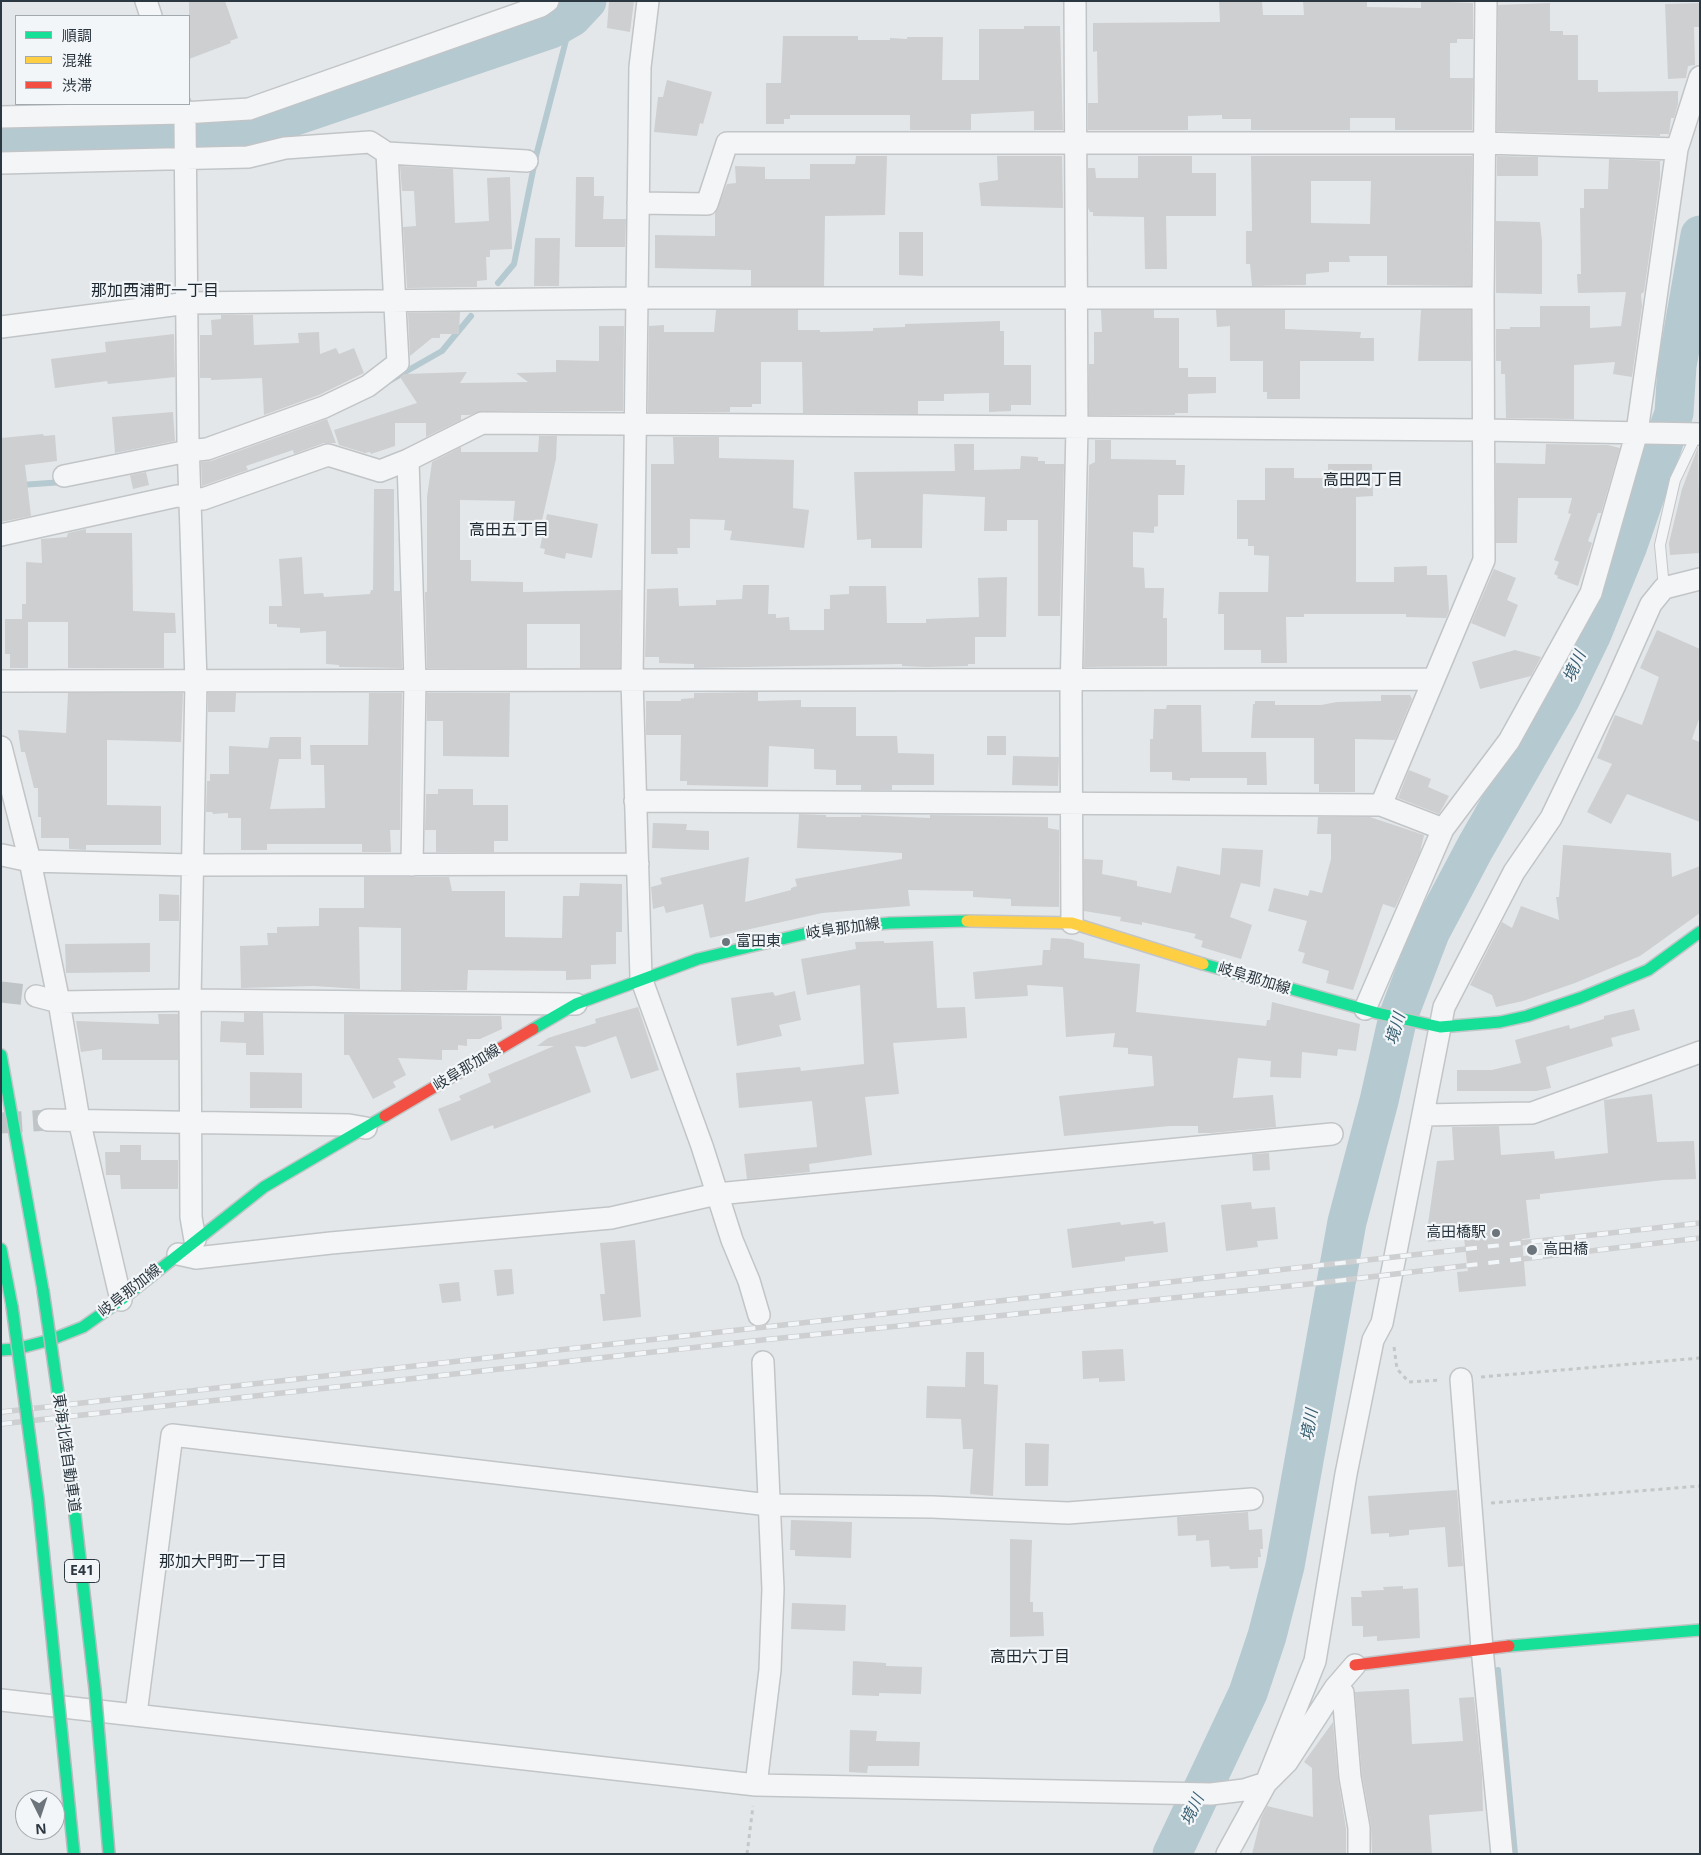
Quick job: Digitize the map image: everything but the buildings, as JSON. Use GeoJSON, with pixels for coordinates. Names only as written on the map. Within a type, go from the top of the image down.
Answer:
{"type":"FeatureCollection","features":[{"type":"Feature","properties":{"kind":"main road","name":"岐阜那加線"},"geometry":{"type":"LineString","coordinates":[[1,1350],[16,1349],[58,1337],[83,1327],[121,1300],[264,1187],[576,1004],[641,978],[698,959],[824,929],[890,923],[950,921],[1072,923],[1258,981],[1432,1026],[1500,1022],[1527,1016],[1580,998],[1648,970],[1699,939]]}},
{"type":"Feature","properties":{"kind":"main road","name":"東海北陸自動車道"},"geometry":{"type":"LineString","coordinates":[[1,1055],[43,1290],[74,1499],[95,1689],[109,1854]]}},
{"type":"Feature","properties":{"kind":"main road","name":"E41"},"geometry":{"type":"LineString","coordinates":[[1,1249],[12,1306],[38,1499],[74,1854]]}},
{"type":"Feature","properties":{"kind":"main road"},"geometry":{"type":"LineString","coordinates":[[1355,1665],[1482,1648],[1700,1630]]}},
{"type":"Feature","properties":{"kind":"street"},"geometry":{"type":"LineString","coordinates":[[146,1],[151,15]]}},
{"type":"Feature","properties":{"kind":"street"},"geometry":{"type":"LineString","coordinates":[[1,117],[249,109],[540,6],[548,1]]}},
{"type":"Feature","properties":{"kind":"street"},"geometry":{"type":"LineString","coordinates":[[648,1],[640,66],[632,680],[641,978],[749,1281],[759,1315]]}},
{"type":"Feature","properties":{"kind":"street"},"geometry":{"type":"LineString","coordinates":[[1072,923],[1072,680],[1076,428],[1075,1]]}},
{"type":"Feature","properties":{"kind":"street"},"geometry":{"type":"LineString","coordinates":[[1381,805],[1484,560],[1483,298],[1486,1]]}},
{"type":"Feature","properties":{"kind":"street"},"geometry":{"type":"LineString","coordinates":[[1371,1011],[1443,830],[1509,741],[1591,593],[1638,432],[1677,148],[1700,77]]}},
{"type":"Feature","properties":{"kind":"street"},"geometry":{"type":"LineString","coordinates":[[182,112],[185,154],[188,303],[188,451],[196,681],[191,865],[190,1000],[191,1217],[195,1240]]}},
{"type":"Feature","properties":{"kind":"street"},"geometry":{"type":"LineString","coordinates":[[1,163],[185,154],[248,156],[285,148],[370,142],[387,153],[528,161]]}},
{"type":"Feature","properties":{"kind":"street"},"geometry":{"type":"LineString","coordinates":[[638,203],[707,204],[727,143],[1485,144],[1677,148]]}},
{"type":"Feature","properties":{"kind":"street"},"geometry":{"type":"LineString","coordinates":[[64,476],[188,451],[207,449],[324,407],[368,386],[398,363],[387,153]]}},
{"type":"Feature","properties":{"kind":"street"},"geometry":{"type":"LineString","coordinates":[[1,326],[188,303],[638,298],[1483,298]]}},
{"type":"Feature","properties":{"kind":"street"},"geometry":{"type":"LineString","coordinates":[[1,536],[177,496],[204,499],[328,455],[380,471],[408,460],[482,423],[1699,432]]}},
{"type":"Feature","properties":{"kind":"street"},"geometry":{"type":"LineString","coordinates":[[408,460],[415,680],[412,865]]}},
{"type":"Feature","properties":{"kind":"street"},"geometry":{"type":"LineString","coordinates":[[1226,1854],[1266,1784],[1315,1662],[1348,1464],[1373,1340],[1382,1323],[1423,1115],[1432,1026],[1444,1007],[1514,872],[1551,818],[1614,687],[1651,604],[1664,588],[1700,579]]}},
{"type":"Feature","properties":{"kind":"street"},"geometry":{"type":"LineString","coordinates":[[1,681],[1434,680]]}},
{"type":"Feature","properties":{"kind":"street"},"geometry":{"type":"LineString","coordinates":[[1,747],[30,861],[59,1002],[79,1120],[121,1300]]}},
{"type":"Feature","properties":{"kind":"street"},"geometry":{"type":"LineString","coordinates":[[636,801],[1381,805],[1443,830]]}},
{"type":"Feature","properties":{"kind":"street"},"geometry":{"type":"LineString","coordinates":[[2,855],[30,861],[191,865],[638,864]]}},
{"type":"Feature","properties":{"kind":"street"},"geometry":{"type":"LineString","coordinates":[[36,996],[59,1002],[190,1000],[576,1004]]}},
{"type":"Feature","properties":{"kind":"street"},"geometry":{"type":"LineString","coordinates":[[1423,1115],[1532,1114],[1700,1052]]}},
{"type":"Feature","properties":{"kind":"street"},"geometry":{"type":"LineString","coordinates":[[48,1120],[349,1125],[366,1128]]}},
{"type":"Feature","properties":{"kind":"street"},"geometry":{"type":"LineString","coordinates":[[178,1254],[196,1258],[331,1243],[611,1218],[717,1194],[1332,1134]]}},
{"type":"Feature","properties":{"kind":"street"},"geometry":{"type":"LineString","coordinates":[[756,1785],[770,1670],[773,1589],[763,1362]]}},
{"type":"Feature","properties":{"kind":"street"},"geometry":{"type":"LineString","coordinates":[[1462,1379],[1482,1648],[1502,1854]]}},
{"type":"Feature","properties":{"kind":"street"},"geometry":{"type":"LineString","coordinates":[[136,1714],[172,1436],[769,1504],[932,1507],[1068,1513],[1252,1499]]}},
{"type":"Feature","properties":{"kind":"street"},"geometry":{"type":"LineString","coordinates":[[1,1700],[756,1785],[1212,1794],[1244,1790],[1266,1784],[1287,1762],[1335,1688],[1355,1665]]}},
{"type":"Feature","properties":{"kind":"street"},"geometry":{"type":"LineString","coordinates":[[1335,1688],[1343,1693],[1350,1777],[1359,1828],[1359,1854]]}},
{"type":"Feature","properties":{"kind":"lane"},"geometry":{"type":"LineString","coordinates":[[1664,588],[1660,545],[1675,480],[1699,432]]}},
{"type":"Feature","properties":{"kind":"path"},"geometry":{"type":"LineString","coordinates":[[1382,1323],[1392,1332],[1397,1369],[1409,1382],[1700,1358]]}},
{"type":"Feature","properties":{"kind":"path"},"geometry":{"type":"LineString","coordinates":[[1471,1504],[1700,1486]]}},
{"type":"Feature","properties":{"kind":"path"},"geometry":{"type":"LineString","coordinates":[[747,1854],[756,1785]]}},
{"type":"Feature","properties":{"kind":"waterway"},"geometry":{"type":"LineString","coordinates":[[1,139],[251,131],[551,29],[572,17],[587,1]]}},
{"type":"Feature","properties":{"kind":"waterway"},"geometry":{"type":"LineString","coordinates":[[498,283],[514,264],[536,156],[572,17]]}},
{"type":"Feature","properties":{"kind":"waterway","name":"境川"},"geometry":{"type":"LineString","coordinates":[[1172,1854],[1248,1693],[1267,1636],[1285,1566],[1347,1222],[1379,1101],[1398,1017],[1430,933],[1475,848],[1561,698],[1592,634],[1627,548],[1674,413],[1677,366],[1700,235]]}},
{"type":"Feature","properties":{"kind":"waterway"},"geometry":{"type":"LineString","coordinates":[[391,380],[442,351],[471,316]]}},
{"type":"Feature","properties":{"kind":"waterway"},"geometry":{"type":"LineString","coordinates":[[21,485],[63,482]]}},
{"type":"Feature","properties":{"kind":"waterway"},"geometry":{"type":"LineString","coordinates":[[1498,1670],[1515,1854]]}},
{"type":"Feature","properties":{"kind":"tunnel"},"geometry":{"type":"LineString","coordinates":[[1,992],[36,996]]}},
{"type":"Feature","properties":{"kind":"tunnel"},"geometry":{"type":"LineString","coordinates":[[1,1123],[48,1120]]}},
{"type":"Feature","properties":{"kind":"railway"},"geometry":{"type":"LineString","coordinates":[[1,1412],[1700,1223]]}},
{"type":"Feature","properties":{"kind":"railway"},"geometry":{"type":"LineString","coordinates":[[1,1424],[762,1340],[1319,1283],[1700,1238]]}},
{"type":"Feature","properties":{"kind":"traffic: fast"},"geometry":{"type":"LineString","coordinates":[[533,1029],[576,1004],[698,959],[824,929],[890,923],[967,921]]}},
{"type":"Feature","properties":{"kind":"traffic: fast"},"geometry":{"type":"LineString","coordinates":[[1203,964],[1377,1013],[1440,1027],[1500,1022],[1527,1016],[1580,998],[1648,970],[1700,932]]}},
{"type":"Feature","properties":{"kind":"traffic: fast"},"geometry":{"type":"LineString","coordinates":[[1,1055],[43,1290]]}},
{"type":"Feature","properties":{"kind":"traffic: fast"},"geometry":{"type":"LineString","coordinates":[[1,1350],[16,1349],[50,1340],[83,1327],[121,1300],[264,1187],[385,1116]]}},
{"type":"Feature","properties":{"kind":"traffic: fast"},"geometry":{"type":"LineString","coordinates":[[1,1249],[12,1306]]}},
{"type":"Feature","properties":{"kind":"traffic: fast"},"geometry":{"type":"LineString","coordinates":[[43,1290],[72,1489],[95,1689],[109,1854]]}},
{"type":"Feature","properties":{"kind":"traffic: fast"},"geometry":{"type":"LineString","coordinates":[[12,1306],[38,1499],[74,1854]]}},
{"type":"Feature","properties":{"kind":"traffic: fast"},"geometry":{"type":"LineString","coordinates":[[1509,1646],[1700,1630]]}},
{"type":"Feature","properties":{"kind":"traffic: slow"},"geometry":{"type":"LineString","coordinates":[[967,921],[1072,923],[1203,964]]}},
{"type":"Feature","properties":{"kind":"traffic: jam"},"geometry":{"type":"LineString","coordinates":[[385,1116],[533,1029]]}},
{"type":"Feature","properties":{"kind":"traffic: jam"},"geometry":{"type":"LineString","coordinates":[[1355,1665],[1509,1646]]}},
{"type":"Feature","properties":{"kind":"place","name":"富田東"},"geometry":{"type":"Point","coordinates":[726,942]}},
{"type":"Feature","properties":{"kind":"place","name":"高田橋駅"},"geometry":{"type":"Point","coordinates":[1496,1233]}},
{"type":"Feature","properties":{"kind":"place","name":"高田橋"},"geometry":{"type":"Point","coordinates":[1532,1250]}},
{"type":"Feature","properties":{"kind":"district","name":"那加西浦町一丁目"},"geometry":{"type":"Point","coordinates":[155,291]}},
{"type":"Feature","properties":{"kind":"district","name":"高田四丁目"},"geometry":{"type":"Point","coordinates":[1363,480]}},
{"type":"Feature","properties":{"kind":"district","name":"高田五丁目"},"geometry":{"type":"Point","coordinates":[509,530]}},
{"type":"Feature","properties":{"kind":"district","name":"那加大門町一丁目"},"geometry":{"type":"Point","coordinates":[223,1562]}},
{"type":"Feature","properties":{"kind":"district","name":"高田六丁目"},"geometry":{"type":"Point","coordinates":[1030,1657]}}]}
